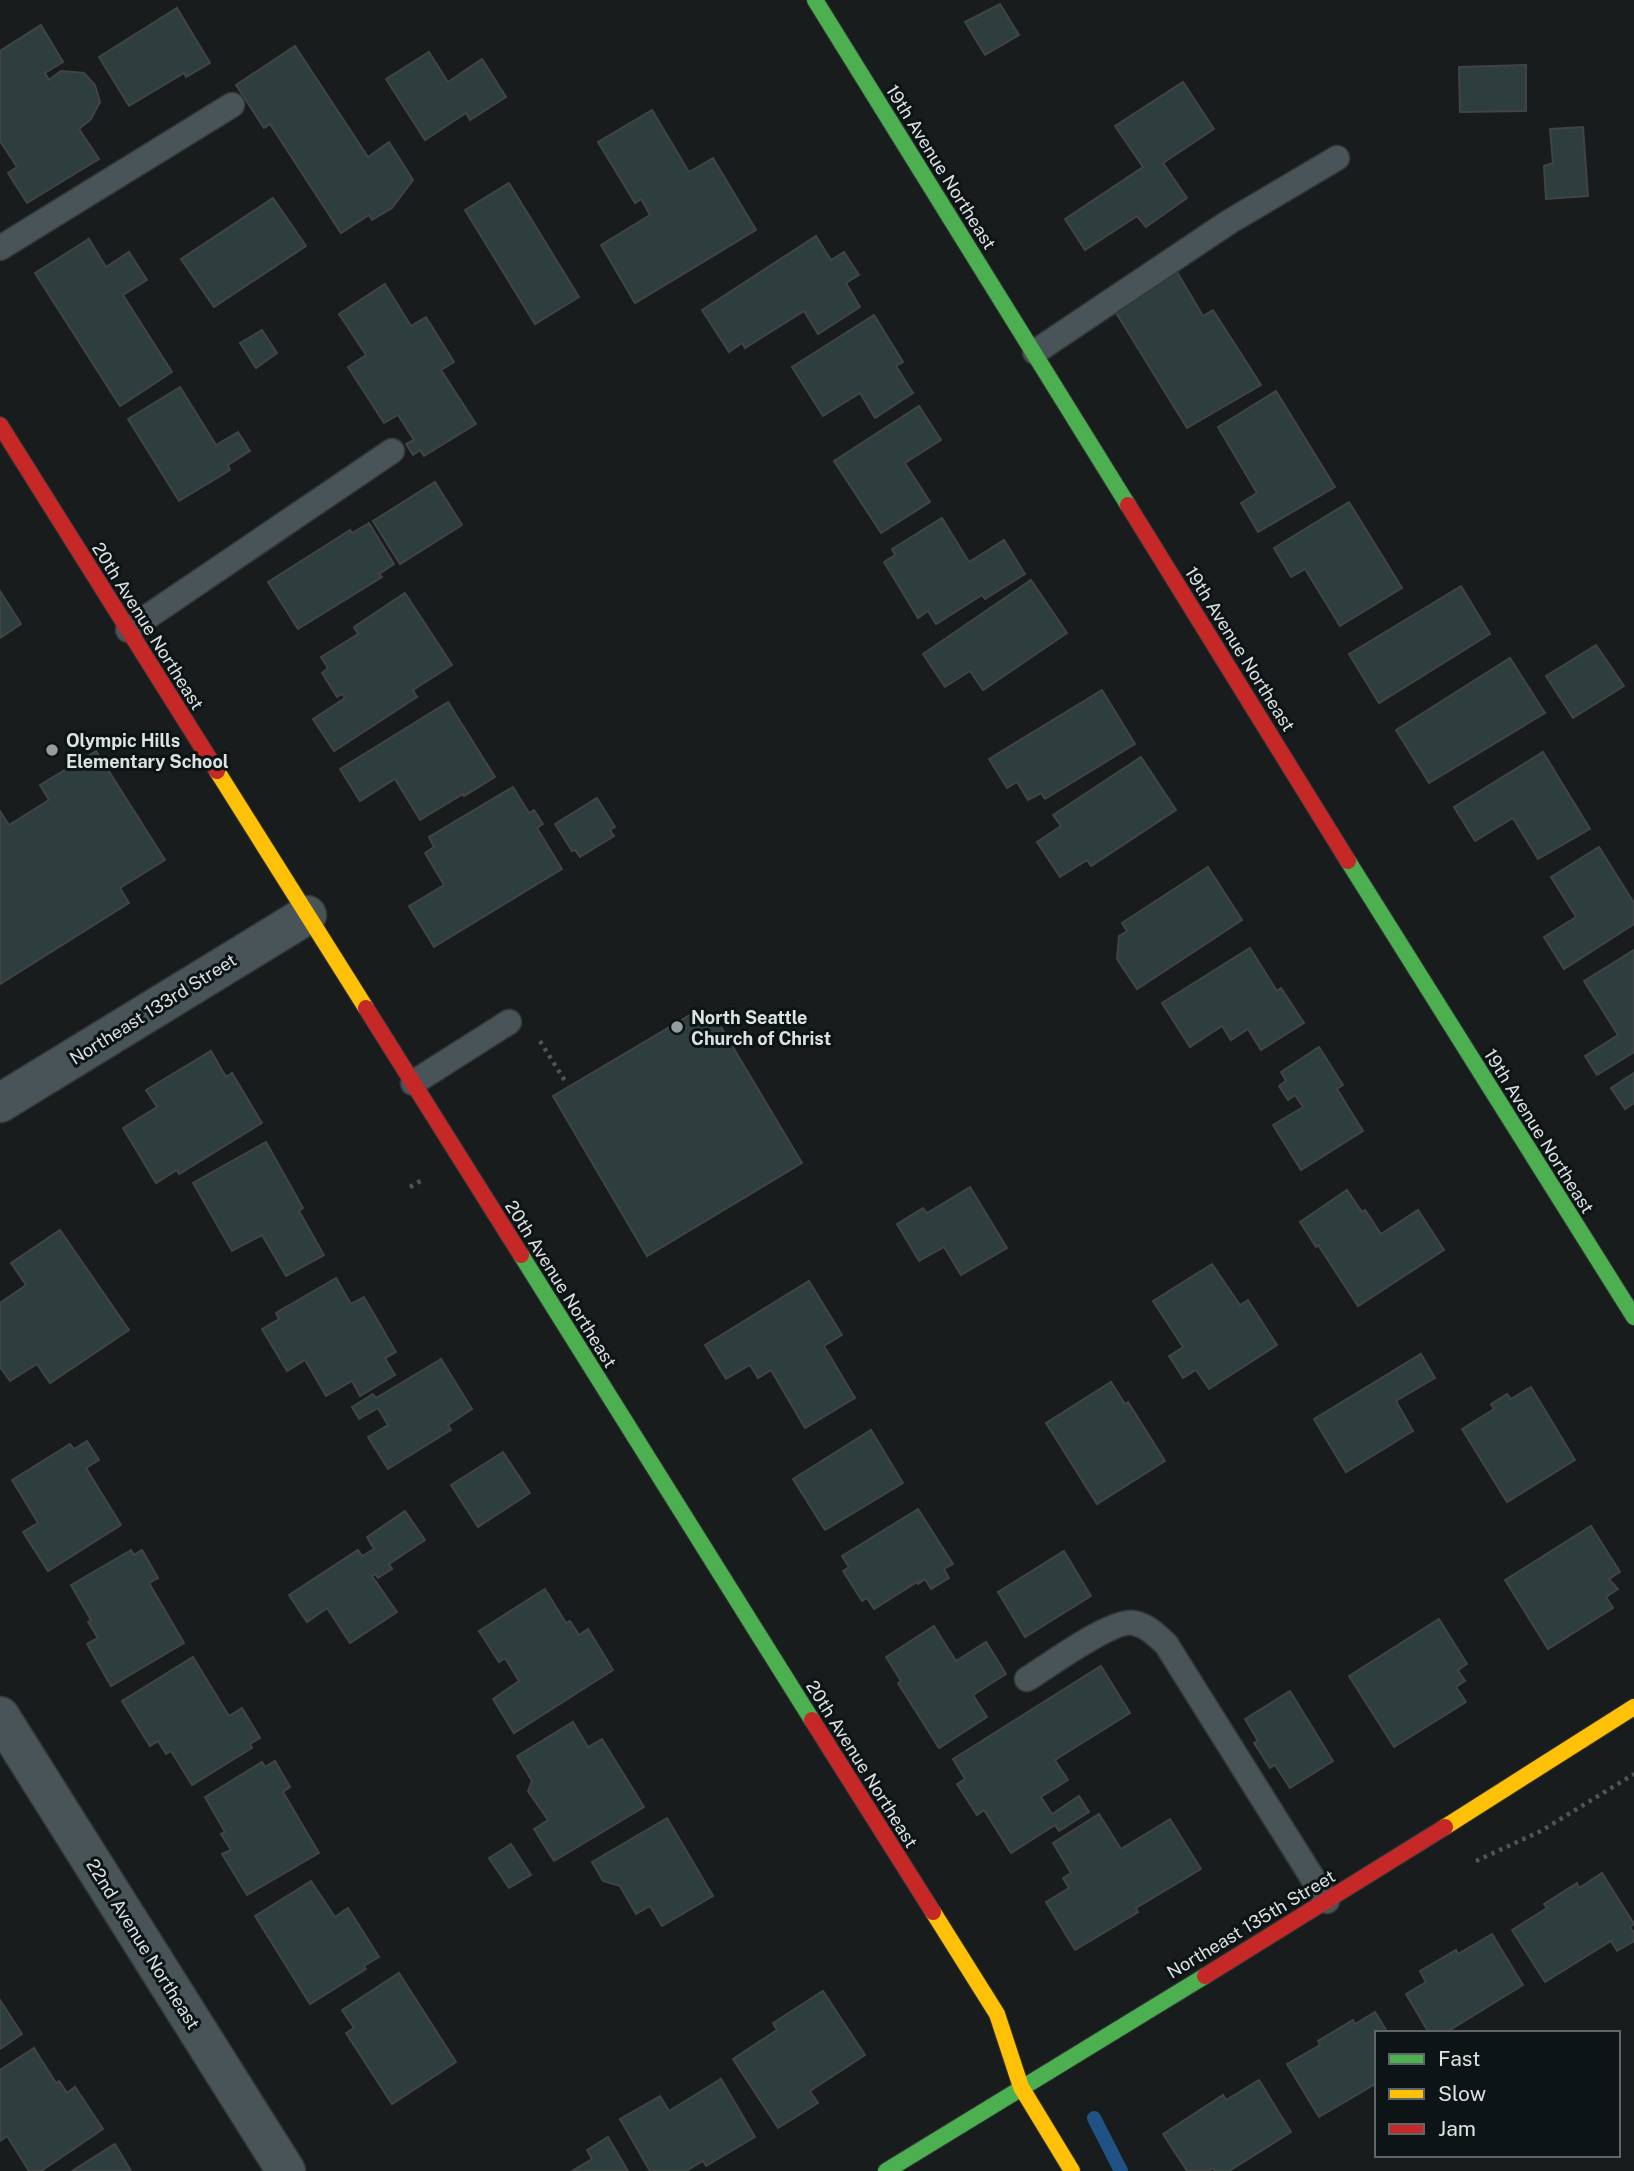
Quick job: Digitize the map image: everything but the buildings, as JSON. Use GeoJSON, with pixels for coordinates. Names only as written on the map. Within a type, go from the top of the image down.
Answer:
{"type":"FeatureCollection","features":[{"type":"Feature","properties":{"kind":"street","name":"19th Avenue Northeast"},"geometry":{"type":"LineString","coordinates":[[814,0],[1035,352],[1488,1087],[1634,1317]]}},
{"type":"Feature","properties":{"kind":"street","name":"20th Avenue Northeast"},"geometry":{"type":"LineString","coordinates":[[0,425],[997,2014],[1021,2087],[1072,2171]]}},
{"type":"Feature","properties":{"kind":"street","name":"Northeast 133rd Street"},"geometry":{"type":"LineString","coordinates":[[0,1103],[307,915]]}},
{"type":"Feature","properties":{"kind":"street","name":"Northeast 135th Street"},"geometry":{"type":"LineString","coordinates":[[886,2171],[1327,1901],[1634,1707]]}},
{"type":"Feature","properties":{"kind":"street","name":"22nd Avenue Northeast"},"geometry":{"type":"LineString","coordinates":[[0,1716],[286,2171]]}},
{"type":"Feature","properties":{"kind":"lane"},"geometry":{"type":"LineString","coordinates":[[0,248],[232,105]]}},
{"type":"Feature","properties":{"kind":"lane"},"geometry":{"type":"LineString","coordinates":[[1035,352],[1229,222],[1337,158]]}},
{"type":"Feature","properties":{"kind":"lane"},"geometry":{"type":"LineString","coordinates":[[128,630],[393,451]]}},
{"type":"Feature","properties":{"kind":"lane"},"geometry":{"type":"LineString","coordinates":[[413,1083],[509,1022]]}},
{"type":"Feature","properties":{"kind":"lane"},"geometry":{"type":"LineString","coordinates":[[1027,1679],[1115,1626],[1131,1622],[1151,1630],[1166,1644],[1327,1901]]}},
{"type":"Feature","properties":{"kind":"path"},"geometry":{"type":"LineString","coordinates":[[540,1041],[565,1081]]}},
{"type":"Feature","properties":{"kind":"waterway"},"geometry":{"type":"LineString","coordinates":[[1094,2118],[1121,2171]]}},
{"type":"Feature","properties":{"kind":"traffic: fast"},"geometry":{"type":"LineString","coordinates":[[815,0],[1128,505]]}},
{"type":"Feature","properties":{"kind":"traffic: fast"},"geometry":{"type":"LineString","coordinates":[[1348,861],[1634,1317]]}},
{"type":"Feature","properties":{"kind":"traffic: fast"},"geometry":{"type":"LineString","coordinates":[[521,1255],[812,1720]]}},
{"type":"Feature","properties":{"kind":"traffic: fast"},"geometry":{"type":"LineString","coordinates":[[886,2171],[1205,1976]]}},
{"type":"Feature","properties":{"kind":"traffic: slow"},"geometry":{"type":"LineString","coordinates":[[217,771],[366,1008]]}},
{"type":"Feature","properties":{"kind":"traffic: slow"},"geometry":{"type":"LineString","coordinates":[[1445,1827],[1634,1707]]}},
{"type":"Feature","properties":{"kind":"traffic: slow"},"geometry":{"type":"LineString","coordinates":[[933,1912],[997,2014],[1021,2087],[1072,2171]]}},
{"type":"Feature","properties":{"kind":"traffic: jam"},"geometry":{"type":"LineString","coordinates":[[0,425],[217,771]]}},
{"type":"Feature","properties":{"kind":"traffic: jam"},"geometry":{"type":"LineString","coordinates":[[1128,505],[1348,861]]}},
{"type":"Feature","properties":{"kind":"traffic: jam"},"geometry":{"type":"LineString","coordinates":[[366,1008],[521,1255]]}},
{"type":"Feature","properties":{"kind":"traffic: jam"},"geometry":{"type":"LineString","coordinates":[[812,1720],[933,1912]]}},
{"type":"Feature","properties":{"kind":"traffic: jam"},"geometry":{"type":"LineString","coordinates":[[1205,1976],[1445,1827]]}},
{"type":"Feature","properties":{"kind":"place","name":"Olympic Hills Elementary School"},"geometry":{"type":"Point","coordinates":[52,750]}},
{"type":"Feature","properties":{"kind":"place","name":"North Seattle Church of Christ"},"geometry":{"type":"Point","coordinates":[677,1027]}}]}
